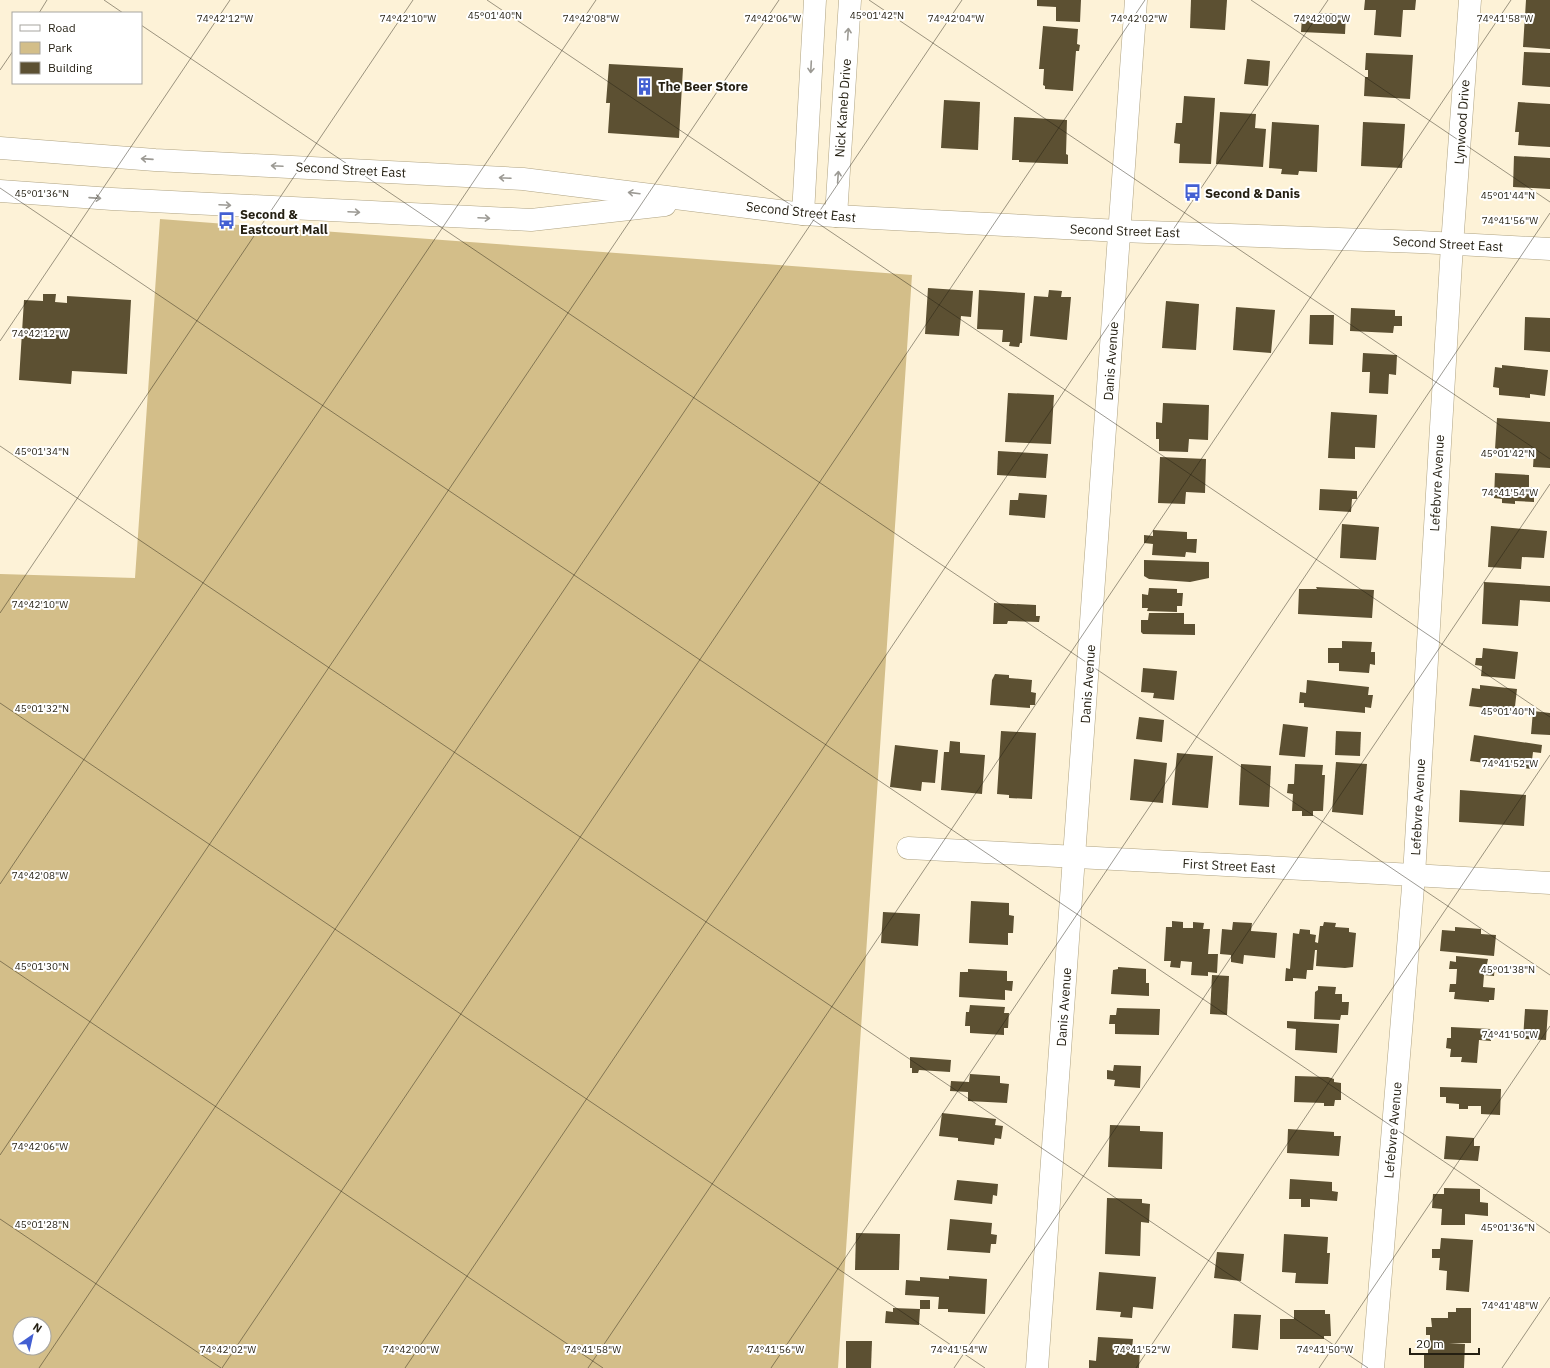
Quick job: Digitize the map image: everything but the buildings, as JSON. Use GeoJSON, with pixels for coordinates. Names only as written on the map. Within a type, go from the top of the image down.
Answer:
{"type":"FeatureCollection","features":[{"type":"Feature","properties":{"kind":"street"},"geometry":{"type":"LineString","coordinates":[[803,214],[815,0]]}},
{"type":"Feature","properties":{"kind":"street","name":"Nick Kaneb Drive"},"geometry":{"type":"LineString","coordinates":[[836,216],[850,0]]}},
{"type":"Feature","properties":{"kind":"street","name":"Danis Avenue"},"geometry":{"type":"LineString","coordinates":[[1037,1368],[1136,0]]}},
{"type":"Feature","properties":{"kind":"street","name":"Lynwood Drive"},"geometry":{"type":"LineString","coordinates":[[1452,244],[1470,0]]}},
{"type":"Feature","properties":{"kind":"street","name":"Second Street East"},"geometry":{"type":"LineString","coordinates":[[0,148],[163,160],[523,179],[803,214],[1120,231],[1420,242],[1550,249]]}},
{"type":"Feature","properties":{"kind":"street","name":"Second Street East"},"geometry":{"type":"LineString","coordinates":[[0,191],[112,199],[531,220],[700,201]]}},
{"type":"Feature","properties":{"kind":"street","name":"Lefebvre Avenue"},"geometry":{"type":"LineString","coordinates":[[1373,1368],[1414,875],[1452,244]]}},
{"type":"Feature","properties":{"kind":"street","name":"First Street East"},"geometry":{"type":"LineString","coordinates":[[908,848],[1414,875],[1550,884]]}},
{"type":"Feature","properties":{"kind":"green space"},"geometry":{"type":"Polygon","coordinates":[[[160,219],[912,275],[838,1368],[0,1368],[0,574],[135,578],[160,219]]]}},
{"type":"Feature","properties":{"kind":"place","name":"The Beer Store"},"geometry":{"type":"Point","coordinates":[645,86]}},
{"type":"Feature","properties":{"kind":"place","name":"Second & Danis"},"geometry":{"type":"Point","coordinates":[1192,193]}},
{"type":"Feature","properties":{"kind":"place","name":"Second & Eastcourt Mall"},"geometry":{"type":"Point","coordinates":[227,221]}}]}
